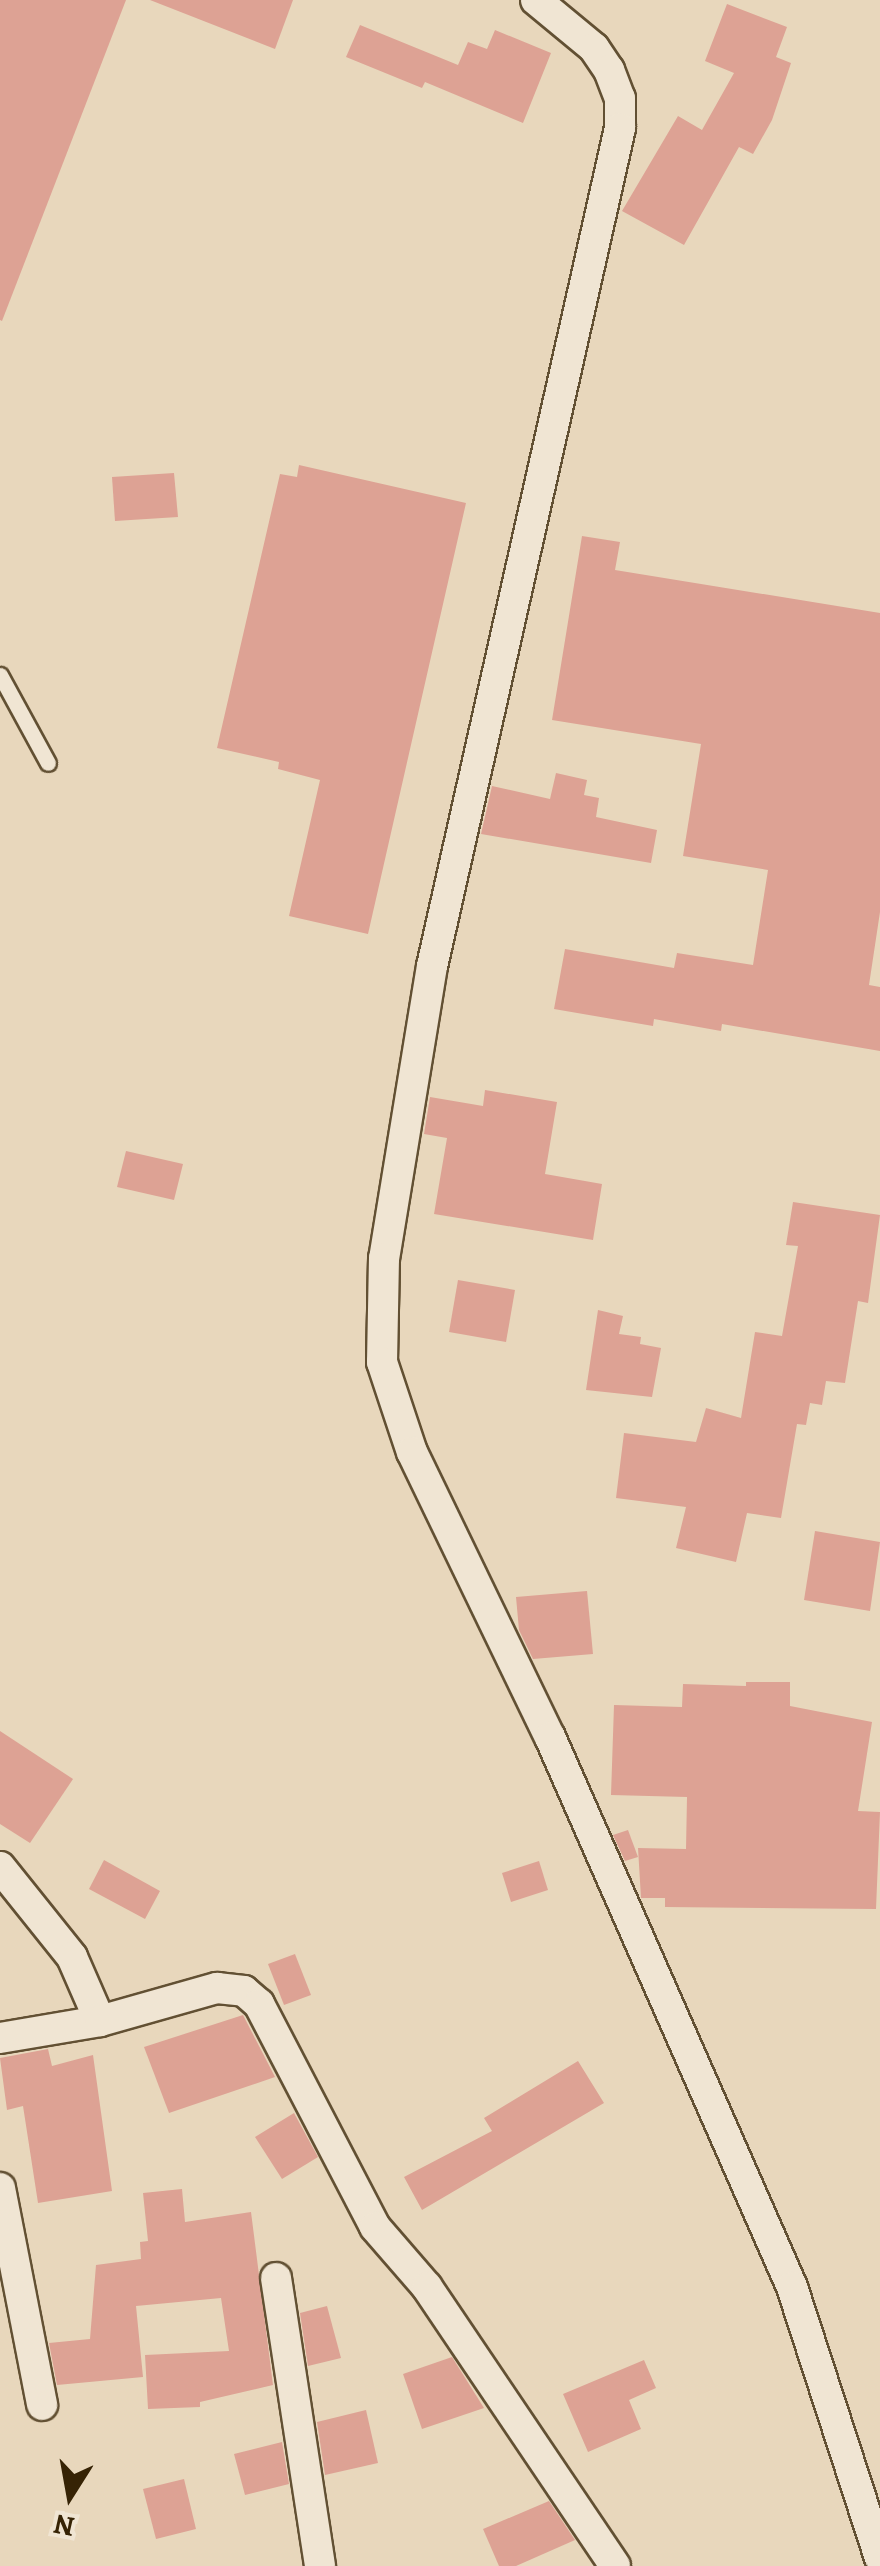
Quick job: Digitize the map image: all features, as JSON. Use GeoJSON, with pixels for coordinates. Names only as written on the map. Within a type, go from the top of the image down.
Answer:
{"type":"FeatureCollection","features":[{"type":"Feature","properties":{"kind":"street"},"geometry":{"type":"LineString","coordinates":[[536,0],[594,48],[609,70],[620,98],[620,128],[432,966],[384,1258],[382,1362],[412,1452],[550,1737],[792,2287],[880,2558]]}},
{"type":"Feature","properties":{"kind":"street"},"geometry":{"type":"LineString","coordinates":[[0,1867],[72,1956],[100,2021]]}},
{"type":"Feature","properties":{"kind":"street"},"geometry":{"type":"LineString","coordinates":[[0,2038],[100,2021],[217,1988],[244,1990],[259,2004],[375,2228],[427,2287],[615,2566]]}},
{"type":"Feature","properties":{"kind":"street"},"geometry":{"type":"LineString","coordinates":[[0,2188],[42,2405]]}},
{"type":"Feature","properties":{"kind":"street"},"geometry":{"type":"LineString","coordinates":[[276,2278],[320,2566]]}},
{"type":"Feature","properties":{"kind":"lane"},"geometry":{"type":"LineString","coordinates":[[0,675],[48,763]]}},
{"type":"Feature","properties":{"kind":"building"},"geometry":{"type":"Polygon","coordinates":[[[0,0],[126,0],[2,321],[0,320],[0,0]]]}},
{"type":"Feature","properties":{"kind":"building"},"geometry":{"type":"Polygon","coordinates":[[[150,0],[293,0],[275,49],[150,0]]]}},
{"type":"Feature","properties":{"kind":"building"},"geometry":{"type":"Polygon","coordinates":[[[727,4],[787,27],[776,57],[791,63],[772,120],[753,154],[739,147],[684,245],[622,211],[678,116],[702,130],[734,73],[705,61],[727,4]]]}},
{"type":"Feature","properties":{"kind":"building"},"geometry":{"type":"Polygon","coordinates":[[[360,25],[458,65],[468,42],[487,49],[495,30],[551,53],[523,123],[425,82],[422,88],[346,57],[360,25]]]}},
{"type":"Feature","properties":{"kind":"building"},"geometry":{"type":"Polygon","coordinates":[[[299,465],[466,503],[368,934],[289,916],[320,780],[278,769],[279,762],[217,748],[280,474],[297,477],[299,465]]]}},
{"type":"Feature","properties":{"kind":"building"},"geometry":{"type":"Polygon","coordinates":[[[174,473],[178,517],[115,521],[112,477],[174,473]]]}},
{"type":"Feature","properties":{"kind":"building"},"geometry":{"type":"Polygon","coordinates":[[[582,536],[620,542],[615,570],[880,613],[880,912],[869,985],[880,987],[880,1051],[722,1024],[721,1031],[654,1019],[653,1026],[554,1009],[565,949],[674,968],[677,953],[753,965],[768,870],[683,856],[701,744],[552,720],[582,536]]]}},
{"type":"Feature","properties":{"kind":"building"},"geometry":{"type":"Polygon","coordinates":[[[556,773],[587,780],[584,795],[599,798],[596,817],[657,830],[651,863],[481,834],[492,786],[550,799],[556,773]]]}},
{"type":"Feature","properties":{"kind":"building"},"geometry":{"type":"Polygon","coordinates":[[[485,1090],[557,1102],[545,1174],[602,1184],[593,1240],[434,1214],[447,1138],[424,1134],[430,1097],[483,1106],[485,1090]]]}},
{"type":"Feature","properties":{"kind":"building"},"geometry":{"type":"Polygon","coordinates":[[[126,1151],[183,1164],[174,1200],[117,1187],[126,1151]]]}},
{"type":"Feature","properties":{"kind":"building"},"geometry":{"type":"Polygon","coordinates":[[[793,1202],[880,1215],[868,1303],[858,1301],[845,1383],[826,1381],[822,1405],[810,1403],[806,1425],[797,1424],[781,1518],[747,1513],[736,1562],[676,1548],[686,1507],[616,1498],[624,1433],[696,1442],[706,1408],[741,1418],[755,1332],[782,1336],[798,1246],[786,1245],[793,1202]]]}},
{"type":"Feature","properties":{"kind":"building"},"geometry":{"type":"Polygon","coordinates":[[[458,1280],[515,1290],[506,1342],[449,1332],[458,1280]]]}},
{"type":"Feature","properties":{"kind":"building"},"geometry":{"type":"Polygon","coordinates":[[[598,1310],[623,1316],[619,1334],[641,1337],[640,1344],[661,1348],[652,1397],[586,1390],[598,1310]]]}},
{"type":"Feature","properties":{"kind":"building"},"geometry":{"type":"Polygon","coordinates":[[[815,1531],[880,1542],[870,1611],[804,1600],[815,1531]]]}},
{"type":"Feature","properties":{"kind":"building"},"geometry":{"type":"Polygon","coordinates":[[[587,1591],[593,1654],[533,1659],[519,1630],[516,1597],[587,1591]]]}},
{"type":"Feature","properties":{"kind":"building"},"geometry":{"type":"Polygon","coordinates":[[[746,1682],[790,1682],[790,1706],[872,1722],[858,1811],[880,1812],[876,1909],[665,1907],[665,1898],[641,1898],[638,1848],[686,1849],[687,1797],[611,1795],[614,1705],[682,1707],[683,1684],[746,1686],[746,1682]]]}},
{"type":"Feature","properties":{"kind":"building"},"geometry":{"type":"Polygon","coordinates":[[[0,1731],[73,1779],[30,1843],[0,1824],[0,1731]]]}},
{"type":"Feature","properties":{"kind":"building"},"geometry":{"type":"Polygon","coordinates":[[[628,1830],[638,1857],[625,1861],[613,1835],[628,1830]]]}},
{"type":"Feature","properties":{"kind":"building"},"geometry":{"type":"Polygon","coordinates":[[[104,1860],[160,1891],[145,1919],[89,1889],[104,1860]]]}},
{"type":"Feature","properties":{"kind":"building"},"geometry":{"type":"Polygon","coordinates":[[[539,1861],[548,1890],[511,1902],[502,1873],[539,1861]]]}},
{"type":"Feature","properties":{"kind":"building"},"geometry":{"type":"Polygon","coordinates":[[[295,1954],[311,1995],[284,2005],[268,1964],[295,1954]]]}},
{"type":"Feature","properties":{"kind":"building"},"geometry":{"type":"Polygon","coordinates":[[[243,2015],[275,2077],[169,2113],[144,2047],[243,2015]]]}},
{"type":"Feature","properties":{"kind":"building"},"geometry":{"type":"Polygon","coordinates":[[[48,2049],[52,2066],[93,2055],[112,2191],[38,2203],[23,2106],[7,2110],[0,2058],[48,2049]]]}},
{"type":"Feature","properties":{"kind":"building"},"geometry":{"type":"Polygon","coordinates":[[[578,2061],[604,2103],[422,2210],[404,2177],[492,2131],[484,2118],[578,2061]]]}},
{"type":"Feature","properties":{"kind":"building"},"geometry":{"type":"Polygon","coordinates":[[[294,2113],[318,2157],[282,2179],[255,2137],[294,2113]]]}},
{"type":"Feature","properties":{"kind":"building"},"geometry":{"type":"Polygon","coordinates":[[[182,2189],[185,2222],[251,2212],[273,2385],[200,2402],[200,2407],[148,2409],[145,2355],[229,2351],[221,2298],[136,2306],[143,2377],[57,2385],[49,2343],[90,2339],[96,2265],[141,2259],[140,2242],[148,2241],[143,2193],[182,2189]]]}},
{"type":"Feature","properties":{"kind":"building"},"geometry":{"type":"Polygon","coordinates":[[[327,2306],[341,2358],[308,2366],[300,2313],[327,2306]]]}},
{"type":"Feature","properties":{"kind":"building"},"geometry":{"type":"Polygon","coordinates":[[[452,2357],[484,2408],[422,2429],[403,2374],[452,2357]]]}},
{"type":"Feature","properties":{"kind":"building"},"geometry":{"type":"Polygon","coordinates":[[[644,2360],[656,2388],[629,2400],[641,2429],[588,2452],[563,2394],[644,2360]]]}},
{"type":"Feature","properties":{"kind":"building"},"geometry":{"type":"Polygon","coordinates":[[[366,2410],[378,2463],[325,2475],[317,2422],[366,2410]]]}},
{"type":"Feature","properties":{"kind":"building"},"geometry":{"type":"Polygon","coordinates":[[[282,2442],[289,2484],[245,2495],[234,2454],[282,2442]]]}},
{"type":"Feature","properties":{"kind":"building"},"geometry":{"type":"Polygon","coordinates":[[[184,2479],[196,2529],[156,2539],[143,2489],[184,2479]]]}},
{"type":"Feature","properties":{"kind":"building"},"geometry":{"type":"Polygon","coordinates":[[[549,2501],[575,2540],[516,2566],[499,2566],[483,2529],[549,2501]]]}}]}
